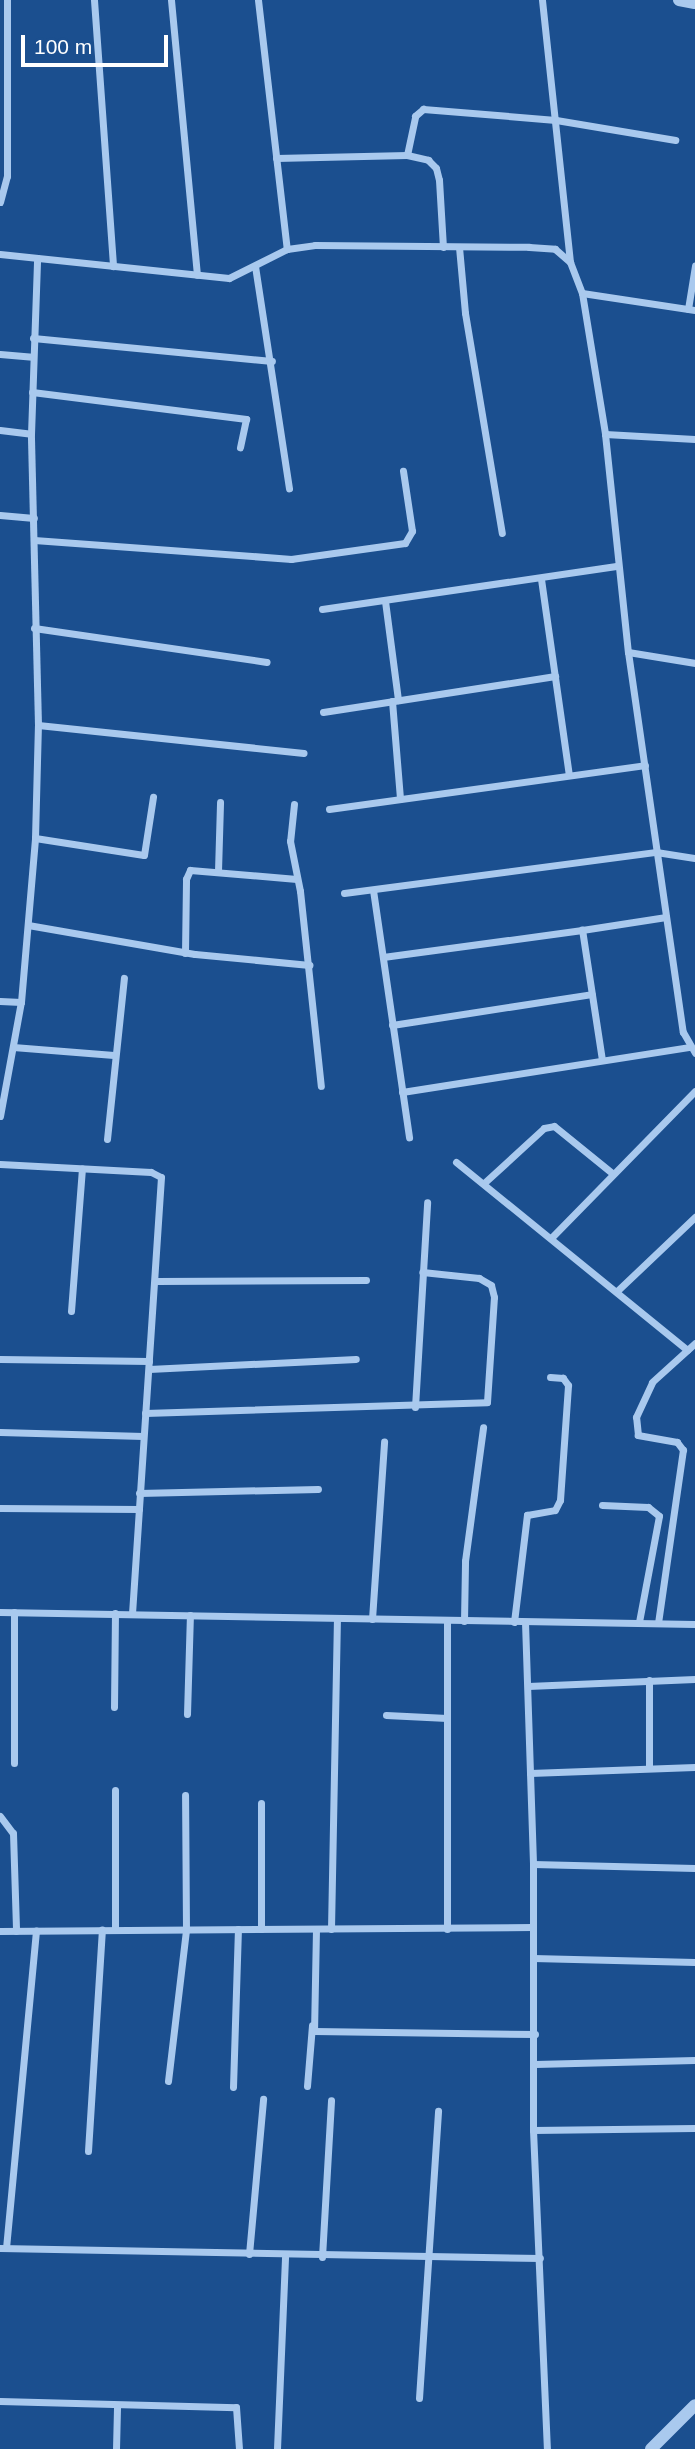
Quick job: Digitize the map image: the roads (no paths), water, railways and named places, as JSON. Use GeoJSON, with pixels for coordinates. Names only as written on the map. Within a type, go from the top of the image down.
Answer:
{"type":"FeatureCollection","features":[{"type":"Feature","properties":{"kind":"street"},"geometry":{"type":"LineString","coordinates":[[0,202],[7,166],[7,0]]}},
{"type":"Feature","properties":{"kind":"street"},"geometry":{"type":"LineString","coordinates":[[94,0],[113,266]]}},
{"type":"Feature","properties":{"kind":"street"},"geometry":{"type":"LineString","coordinates":[[171,0],[197,275]]}},
{"type":"Feature","properties":{"kind":"street"},"geometry":{"type":"LineString","coordinates":[[258,0],[287,249]]}},
{"type":"Feature","properties":{"kind":"street"},"geometry":{"type":"LineString","coordinates":[[542,0],[570,262],[582,293],[606,434],[628,652],[656,852],[688,1047],[695,1053]]}},
{"type":"Feature","properties":{"kind":"street"},"geometry":{"type":"LineString","coordinates":[[679,0],[695,2]]}},
{"type":"Feature","properties":{"kind":"street"},"geometry":{"type":"LineString","coordinates":[[407,155],[415,116],[423,110],[556,120],[675,140]]}},
{"type":"Feature","properties":{"kind":"street"},"geometry":{"type":"LineString","coordinates":[[276,158],[407,155],[436,167],[443,247]]}},
{"type":"Feature","properties":{"kind":"street"},"geometry":{"type":"LineString","coordinates":[[459,247],[465,313],[502,533]]}},
{"type":"Feature","properties":{"kind":"street"},"geometry":{"type":"LineString","coordinates":[[0,254],[229,278],[287,249],[555,249],[570,262]]}},
{"type":"Feature","properties":{"kind":"street"},"geometry":{"type":"LineString","coordinates":[[0,1115],[21,1002],[34,838],[38,725],[31,434],[37,258]]}},
{"type":"Feature","properties":{"kind":"street"},"geometry":{"type":"LineString","coordinates":[[582,293],[691,310],[695,266]]}},
{"type":"Feature","properties":{"kind":"street"},"geometry":{"type":"LineString","coordinates":[[255,267],[272,361],[289,488]]}},
{"type":"Feature","properties":{"kind":"street"},"geometry":{"type":"LineString","coordinates":[[33,338],[272,361]]}},
{"type":"Feature","properties":{"kind":"street"},"geometry":{"type":"LineString","coordinates":[[0,354],[32,358]]}},
{"type":"Feature","properties":{"kind":"street"},"geometry":{"type":"LineString","coordinates":[[32,392],[246,419],[240,447]]}},
{"type":"Feature","properties":{"kind":"street"},"geometry":{"type":"LineString","coordinates":[[0,430],[31,434]]}},
{"type":"Feature","properties":{"kind":"street"},"geometry":{"type":"LineString","coordinates":[[606,434],[695,439]]}},
{"type":"Feature","properties":{"kind":"street"},"geometry":{"type":"LineString","coordinates":[[34,540],[290,559],[405,543],[412,531],[403,471]]}},
{"type":"Feature","properties":{"kind":"street"},"geometry":{"type":"LineString","coordinates":[[0,515],[34,518]]}},
{"type":"Feature","properties":{"kind":"street"},"geometry":{"type":"LineString","coordinates":[[322,610],[618,566]]}},
{"type":"Feature","properties":{"kind":"street"},"geometry":{"type":"LineString","coordinates":[[541,579],[569,775]]}},
{"type":"Feature","properties":{"kind":"street"},"geometry":{"type":"LineString","coordinates":[[385,601],[395,701],[400,799]]}},
{"type":"Feature","properties":{"kind":"street"},"geometry":{"type":"LineString","coordinates":[[34,628],[267,662]]}},
{"type":"Feature","properties":{"kind":"street"},"geometry":{"type":"LineString","coordinates":[[628,652],[695,663]]}},
{"type":"Feature","properties":{"kind":"street"},"geometry":{"type":"LineString","coordinates":[[323,712],[555,676]]}},
{"type":"Feature","properties":{"kind":"street"},"geometry":{"type":"LineString","coordinates":[[38,725],[304,753]]}},
{"type":"Feature","properties":{"kind":"street"},"geometry":{"type":"LineString","coordinates":[[328,809],[645,765]]}},
{"type":"Feature","properties":{"kind":"street"},"geometry":{"type":"LineString","coordinates":[[34,838],[144,855],[153,797]]}},
{"type":"Feature","properties":{"kind":"street"},"geometry":{"type":"LineString","coordinates":[[218,871],[220,802]]}},
{"type":"Feature","properties":{"kind":"street"},"geometry":{"type":"LineString","coordinates":[[294,804],[290,841],[309,965],[321,1086]]}},
{"type":"Feature","properties":{"kind":"street"},"geometry":{"type":"LineString","coordinates":[[344,894],[656,852],[695,858]]}},
{"type":"Feature","properties":{"kind":"street"},"geometry":{"type":"LineString","coordinates":[[185,953],[186,879],[190,870],[297,878]]}},
{"type":"Feature","properties":{"kind":"street"},"geometry":{"type":"LineString","coordinates":[[373,890],[409,1137]]}},
{"type":"Feature","properties":{"kind":"street"},"geometry":{"type":"LineString","coordinates":[[383,957],[666,917]]}},
{"type":"Feature","properties":{"kind":"street"},"geometry":{"type":"LineString","coordinates":[[28,925],[185,953],[309,965]]}},
{"type":"Feature","properties":{"kind":"street"},"geometry":{"type":"LineString","coordinates":[[582,930],[602,1060]]}},
{"type":"Feature","properties":{"kind":"street"},"geometry":{"type":"LineString","coordinates":[[107,1139],[124,978]]}},
{"type":"Feature","properties":{"kind":"street"},"geometry":{"type":"LineString","coordinates":[[392,1025],[592,994]]}},
{"type":"Feature","properties":{"kind":"street"},"geometry":{"type":"LineString","coordinates":[[0,1001],[21,1002]]}},
{"type":"Feature","properties":{"kind":"street"},"geometry":{"type":"LineString","coordinates":[[13,1047],[114,1055]]}},
{"type":"Feature","properties":{"kind":"street"},"geometry":{"type":"LineString","coordinates":[[402,1092],[688,1047]]}},
{"type":"Feature","properties":{"kind":"street"},"geometry":{"type":"LineString","coordinates":[[552,1237],[612,1172],[695,1091]]}},
{"type":"Feature","properties":{"kind":"street"},"geometry":{"type":"LineString","coordinates":[[484,1183],[544,1128],[554,1126],[612,1172]]}},
{"type":"Feature","properties":{"kind":"street"},"geometry":{"type":"LineString","coordinates":[[456,1162],[552,1237],[687,1350]]}},
{"type":"Feature","properties":{"kind":"street"},"geometry":{"type":"LineString","coordinates":[[0,1164],[151,1172],[161,1177],[157,1281],[143,1436],[132,1614]]}},
{"type":"Feature","properties":{"kind":"street"},"geometry":{"type":"LineString","coordinates":[[71,1311],[82,1168]]}},
{"type":"Feature","properties":{"kind":"street"},"geometry":{"type":"LineString","coordinates":[[415,1407],[426,1202]]}},
{"type":"Feature","properties":{"kind":"street"},"geometry":{"type":"LineString","coordinates":[[617,1291],[695,1217]]}},
{"type":"Feature","properties":{"kind":"street"},"geometry":{"type":"LineString","coordinates":[[145,1413],[415,1407],[486,1402],[492,1339],[491,1285],[479,1278],[422,1272]]}},
{"type":"Feature","properties":{"kind":"street"},"geometry":{"type":"LineString","coordinates":[[157,1281],[366,1280]]}},
{"type":"Feature","properties":{"kind":"street"},"geometry":{"type":"LineString","coordinates":[[658,1623],[683,1450],[677,1442],[645,1439],[635,1430],[640,1400],[652,1382],[695,1343]]}},
{"type":"Feature","properties":{"kind":"street"},"geometry":{"type":"LineString","coordinates":[[0,1359],[149,1365],[356,1359]]}},
{"type":"Feature","properties":{"kind":"street"},"geometry":{"type":"LineString","coordinates":[[514,1622],[527,1515],[555,1510],[560,1500],[568,1385],[563,1378],[550,1377]]}},
{"type":"Feature","properties":{"kind":"street"},"geometry":{"type":"LineString","coordinates":[[464,1621],[465,1561],[483,1427]]}},
{"type":"Feature","properties":{"kind":"street"},"geometry":{"type":"LineString","coordinates":[[0,1432],[143,1436]]}},
{"type":"Feature","properties":{"kind":"street"},"geometry":{"type":"LineString","coordinates":[[372,1619],[384,1441]]}},
{"type":"Feature","properties":{"kind":"street"},"geometry":{"type":"LineString","coordinates":[[139,1493],[318,1489]]}},
{"type":"Feature","properties":{"kind":"street"},"geometry":{"type":"LineString","coordinates":[[602,1505],[648,1507],[659,1516],[639,1622]]}},
{"type":"Feature","properties":{"kind":"street"},"geometry":{"type":"LineString","coordinates":[[0,1508],[139,1509]]}},
{"type":"Feature","properties":{"kind":"street"},"geometry":{"type":"LineString","coordinates":[[0,1612],[695,1624]]}},
{"type":"Feature","properties":{"kind":"street"},"geometry":{"type":"LineString","coordinates":[[13,1612],[14,1763]]}},
{"type":"Feature","properties":{"kind":"street"},"geometry":{"type":"LineString","coordinates":[[114,1707],[115,1613]]}},
{"type":"Feature","properties":{"kind":"street"},"geometry":{"type":"LineString","coordinates":[[187,1714],[190,1615]]}},
{"type":"Feature","properties":{"kind":"street"},"geometry":{"type":"LineString","coordinates":[[331,1929],[337,1618]]}},
{"type":"Feature","properties":{"kind":"street"},"geometry":{"type":"LineString","coordinates":[[447,1620],[447,1929]]}},
{"type":"Feature","properties":{"kind":"street"},"geometry":{"type":"LineString","coordinates":[[525,1622],[533,1864],[536,2064],[533,2130],[547,2449]]}},
{"type":"Feature","properties":{"kind":"street"},"geometry":{"type":"LineString","coordinates":[[528,1686],[695,1679]]}},
{"type":"Feature","properties":{"kind":"street"},"geometry":{"type":"LineString","coordinates":[[649,1680],[649,1768]]}},
{"type":"Feature","properties":{"kind":"street"},"geometry":{"type":"LineString","coordinates":[[386,1715],[447,1718]]}},
{"type":"Feature","properties":{"kind":"street"},"geometry":{"type":"LineString","coordinates":[[530,1773],[695,1768]]}},
{"type":"Feature","properties":{"kind":"street"},"geometry":{"type":"LineString","coordinates":[[115,1790],[115,1929]]}},
{"type":"Feature","properties":{"kind":"street"},"geometry":{"type":"LineString","coordinates":[[168,2081],[186,1928],[185,1795]]}},
{"type":"Feature","properties":{"kind":"street"},"geometry":{"type":"LineString","coordinates":[[261,1803],[261,1929]]}},
{"type":"Feature","properties":{"kind":"street"},"geometry":{"type":"LineString","coordinates":[[0,1816],[13,1833],[16,1931]]}},
{"type":"Feature","properties":{"kind":"street"},"geometry":{"type":"LineString","coordinates":[[533,1864],[695,1868]]}},
{"type":"Feature","properties":{"kind":"street"},"geometry":{"type":"LineString","coordinates":[[0,1931],[532,1927]]}},
{"type":"Feature","properties":{"kind":"street"},"geometry":{"type":"LineString","coordinates":[[233,2087],[238,1928]]}},
{"type":"Feature","properties":{"kind":"street"},"geometry":{"type":"LineString","coordinates":[[307,2086],[316,1928]]}},
{"type":"Feature","properties":{"kind":"street"},"geometry":{"type":"LineString","coordinates":[[88,2151],[102,1929]]}},
{"type":"Feature","properties":{"kind":"street"},"geometry":{"type":"LineString","coordinates":[[36,1930],[3,2248],[322,2257],[540,2258]]}},
{"type":"Feature","properties":{"kind":"street"},"geometry":{"type":"LineString","coordinates":[[533,1958],[695,1962]]}},
{"type":"Feature","properties":{"kind":"street"},"geometry":{"type":"LineString","coordinates":[[312,2024],[323,2034],[535,2034]]}},
{"type":"Feature","properties":{"kind":"street"},"geometry":{"type":"LineString","coordinates":[[536,2064],[695,2060]]}},
{"type":"Feature","properties":{"kind":"street"},"geometry":{"type":"LineString","coordinates":[[249,2255],[262,2099]]}},
{"type":"Feature","properties":{"kind":"street"},"geometry":{"type":"LineString","coordinates":[[322,2257],[331,2100]]}},
{"type":"Feature","properties":{"kind":"street"},"geometry":{"type":"LineString","coordinates":[[419,2398],[438,2111]]}},
{"type":"Feature","properties":{"kind":"street"},"geometry":{"type":"LineString","coordinates":[[533,2130],[695,2128]]}},
{"type":"Feature","properties":{"kind":"street"},"geometry":{"type":"LineString","coordinates":[[277,2449],[285,2256]]}},
{"type":"Feature","properties":{"kind":"street"},"geometry":{"type":"LineString","coordinates":[[0,2401],[236,2407],[239,2449]]}},
{"type":"Feature","properties":{"kind":"street"},"geometry":{"type":"LineString","coordinates":[[651,2449],[695,2405]]}},
{"type":"Feature","properties":{"kind":"street"},"geometry":{"type":"LineString","coordinates":[[116,2449],[117,2406]]}}]}
